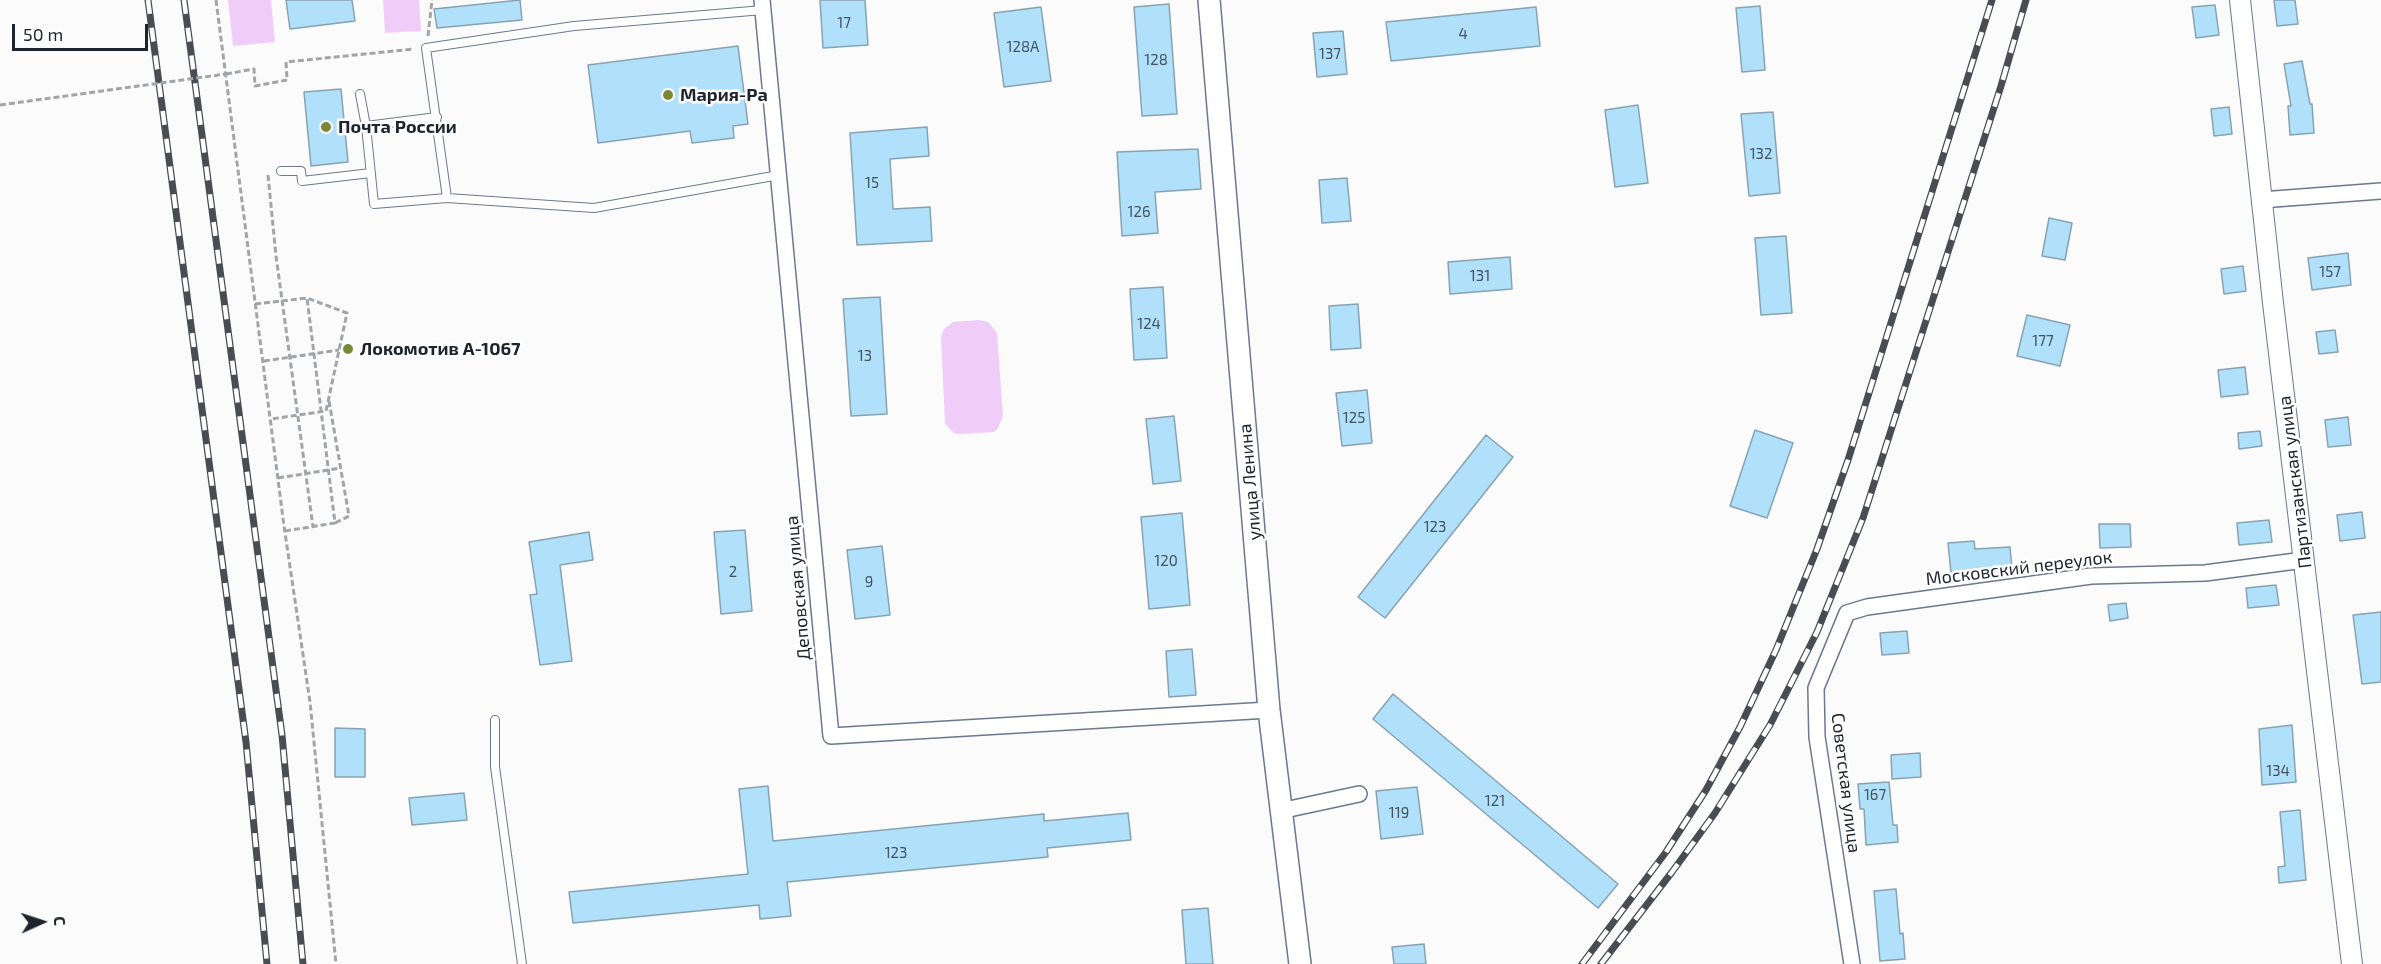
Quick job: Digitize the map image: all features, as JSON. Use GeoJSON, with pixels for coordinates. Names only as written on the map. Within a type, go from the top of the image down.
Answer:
{"type":"FeatureCollection","features":[{"type":"Feature","properties":{"kind":"main road","name":"улица Ленина"},"geometry":{"type":"LineString","coordinates":[[1209,0],[1269,710],[1300,964]]}},
{"type":"Feature","properties":{"kind":"street","name":"Партизанская улица"},"geometry":{"type":"LineString","coordinates":[[2240,0],[2352,964]]}},
{"type":"Feature","properties":{"kind":"street","name":"Деповская улица"},"geometry":{"type":"LineString","coordinates":[[762,5],[831,736],[1269,710]]}},
{"type":"Feature","properties":{"kind":"street"},"geometry":{"type":"LineString","coordinates":[[2262,200],[2381,191]]}},
{"type":"Feature","properties":{"kind":"street","name":"Московский переулок"},"geometry":{"type":"LineString","coordinates":[[1847,613],[1867,607],[2091,576],[2205,573],[2304,560]]}},
{"type":"Feature","properties":{"kind":"street","name":"Советская улица"},"geometry":{"type":"LineString","coordinates":[[1847,613],[1816,688],[1817,737],[1852,964]]}},
{"type":"Feature","properties":{"kind":"street"},"geometry":{"type":"LineString","coordinates":[[1280,811],[1359,794]]}},
{"type":"Feature","properties":{"kind":"lane"},"geometry":{"type":"LineString","coordinates":[[447,198],[426,48],[574,26],[762,5]]}},
{"type":"Feature","properties":{"kind":"lane"},"geometry":{"type":"LineString","coordinates":[[360,94],[366,126],[374,204],[447,198],[594,208],[779,175]]}},
{"type":"Feature","properties":{"kind":"lane"},"geometry":{"type":"LineString","coordinates":[[366,126],[437,117]]}},
{"type":"Feature","properties":{"kind":"lane"},"geometry":{"type":"LineString","coordinates":[[281,171],[301,171],[302,181],[371,173]]}},
{"type":"Feature","properties":{"kind":"lane"},"geometry":{"type":"LineString","coordinates":[[495,720],[495,767],[522,964]]}},
{"type":"Feature","properties":{"kind":"path"},"geometry":{"type":"LineString","coordinates":[[216,0],[270,419],[310,702],[336,964]]}},
{"type":"Feature","properties":{"kind":"path"},"geometry":{"type":"LineString","coordinates":[[0,105],[254,69],[255,86],[287,80],[286,62],[426,48],[432,0]]}},
{"type":"Feature","properties":{"kind":"path"},"geometry":{"type":"LineString","coordinates":[[281,171],[271,172],[267,177],[313,527]]}},
{"type":"Feature","properties":{"kind":"path"},"geometry":{"type":"LineString","coordinates":[[255,304],[307,298],[347,313],[326,411],[270,419]]}},
{"type":"Feature","properties":{"kind":"path"},"geometry":{"type":"LineString","coordinates":[[307,298],[335,523]]}},
{"type":"Feature","properties":{"kind":"path"},"geometry":{"type":"LineString","coordinates":[[263,361],[339,350]]}},
{"type":"Feature","properties":{"kind":"path"},"geometry":{"type":"LineString","coordinates":[[285,531],[335,523],[349,516],[328,399]]}},
{"type":"Feature","properties":{"kind":"path"},"geometry":{"type":"LineString","coordinates":[[278,478],[341,468]]}},
{"type":"Feature","properties":{"kind":"shaded area"},"geometry":{"type":"Polygon","coordinates":[[[228,0],[271,0],[275,42],[233,46],[228,0]]]}},
{"type":"Feature","properties":{"kind":"shaded area"},"geometry":{"type":"Polygon","coordinates":[[[383,0],[419,0],[421,31],[385,33],[383,0]]]}},
{"type":"Feature","properties":{"kind":"shaded area"},"geometry":{"type":"Polygon","coordinates":[[[979,320],[988,322],[997,333],[1003,416],[994,432],[959,434],[954,433],[945,424],[941,336],[944,329],[953,322],[979,320]]]}},
{"type":"Feature","properties":{"kind":"building"},"geometry":{"type":"Polygon","coordinates":[[[286,0],[352,0],[355,21],[290,29],[286,0]]]}},
{"type":"Feature","properties":{"kind":"building"},"geometry":{"type":"Polygon","coordinates":[[[520,0],[522,20],[437,28],[434,9],[520,0]]]}},
{"type":"Feature","properties":{"kind":"building"},"geometry":{"type":"Polygon","coordinates":[[[820,0],[865,0],[868,45],[823,48],[820,0]]]}},
{"type":"Feature","properties":{"kind":"building"},"geometry":{"type":"Polygon","coordinates":[[[2274,0],[2295,0],[2298,24],[2277,26],[2274,0]]]}},
{"type":"Feature","properties":{"kind":"building"},"geometry":{"type":"Polygon","coordinates":[[[1169,4],[1177,114],[1142,116],[1134,7],[1169,4]]]}},
{"type":"Feature","properties":{"kind":"building"},"geometry":{"type":"Polygon","coordinates":[[[2215,5],[2219,35],[2196,38],[2192,7],[2215,5]]]}},
{"type":"Feature","properties":{"kind":"building"},"geometry":{"type":"Polygon","coordinates":[[[1760,6],[1765,70],[1742,72],[1736,8],[1760,6]]]}},
{"type":"Feature","properties":{"kind":"building"},"geometry":{"type":"Polygon","coordinates":[[[1041,7],[1051,81],[1004,87],[994,13],[1041,7]]]}},
{"type":"Feature","properties":{"kind":"building"},"geometry":{"type":"Polygon","coordinates":[[[1536,7],[1540,46],[1391,61],[1386,22],[1536,7]]]}},
{"type":"Feature","properties":{"kind":"building"},"geometry":{"type":"Polygon","coordinates":[[[1343,31],[1347,74],[1317,77],[1313,33],[1343,31]]]}},
{"type":"Feature","properties":{"kind":"building","name":"Мария-Ра"},"geometry":{"type":"Polygon","coordinates":[[[738,46],[748,124],[733,126],[734,138],[692,143],[690,131],[598,143],[588,65],[738,46]]]}},
{"type":"Feature","properties":{"kind":"building"},"geometry":{"type":"Polygon","coordinates":[[[2302,61],[2310,104],[2312,104],[2314,133],[2290,135],[2288,106],[2291,106],[2284,64],[2302,61]]]}},
{"type":"Feature","properties":{"kind":"building","name":"Почта России"},"geometry":{"type":"Polygon","coordinates":[[[341,89],[348,162],[311,166],[304,92],[341,89]]]}},
{"type":"Feature","properties":{"kind":"building"},"geometry":{"type":"Polygon","coordinates":[[[1638,105],[1648,183],[1615,187],[1605,110],[1638,105]]]}},
{"type":"Feature","properties":{"kind":"building"},"geometry":{"type":"Polygon","coordinates":[[[2229,107],[2232,134],[2214,136],[2211,109],[2229,107]]]}},
{"type":"Feature","properties":{"kind":"building"},"geometry":{"type":"Polygon","coordinates":[[[1773,112],[1780,193],[1749,196],[1741,114],[1773,112]]]}},
{"type":"Feature","properties":{"kind":"building"},"geometry":{"type":"Polygon","coordinates":[[[927,127],[929,156],[890,159],[893,209],[930,207],[932,241],[857,245],[850,133],[927,127]]]}},
{"type":"Feature","properties":{"kind":"building"},"geometry":{"type":"Polygon","coordinates":[[[1198,149],[1201,189],[1155,192],[1158,233],[1122,236],[1117,152],[1198,149]]]}},
{"type":"Feature","properties":{"kind":"building"},"geometry":{"type":"Polygon","coordinates":[[[1347,178],[1351,221],[1322,223],[1319,180],[1347,178]]]}},
{"type":"Feature","properties":{"kind":"building"},"geometry":{"type":"Polygon","coordinates":[[[2049,218],[2072,223],[2065,260],[2042,256],[2049,218]]]}},
{"type":"Feature","properties":{"kind":"building"},"geometry":{"type":"Polygon","coordinates":[[[1786,236],[1792,313],[1761,315],[1755,238],[1786,236]]]}},
{"type":"Feature","properties":{"kind":"building"},"geometry":{"type":"Polygon","coordinates":[[[2348,253],[2351,285],[2312,290],[2308,258],[2348,253]]]}},
{"type":"Feature","properties":{"kind":"building"},"geometry":{"type":"Polygon","coordinates":[[[1510,257],[1512,289],[1450,294],[1448,262],[1510,257]]]}},
{"type":"Feature","properties":{"kind":"building"},"geometry":{"type":"Polygon","coordinates":[[[2243,266],[2246,291],[2224,294],[2221,269],[2243,266]]]}},
{"type":"Feature","properties":{"kind":"building"},"geometry":{"type":"Polygon","coordinates":[[[1163,287],[1167,358],[1134,360],[1130,289],[1163,287]]]}},
{"type":"Feature","properties":{"kind":"building"},"geometry":{"type":"Polygon","coordinates":[[[880,297],[887,414],[851,416],[843,299],[880,297]]]}},
{"type":"Feature","properties":{"kind":"building"},"geometry":{"type":"Polygon","coordinates":[[[1358,304],[1361,348],[1331,350],[1329,306],[1358,304]]]}},
{"type":"Feature","properties":{"kind":"building"},"geometry":{"type":"Polygon","coordinates":[[[2027,315],[2070,325],[2060,366],[2017,356],[2027,315]]]}},
{"type":"Feature","properties":{"kind":"building"},"geometry":{"type":"Polygon","coordinates":[[[2335,330],[2338,352],[2319,354],[2316,332],[2335,330]]]}},
{"type":"Feature","properties":{"kind":"building"},"geometry":{"type":"Polygon","coordinates":[[[2245,367],[2248,394],[2221,397],[2218,370],[2245,367]]]}},
{"type":"Feature","properties":{"kind":"building"},"geometry":{"type":"Polygon","coordinates":[[[1367,390],[1372,443],[1342,446],[1336,393],[1367,390]]]}},
{"type":"Feature","properties":{"kind":"building"},"geometry":{"type":"Polygon","coordinates":[[[1174,416],[1181,481],[1153,484],[1146,419],[1174,416]]]}},
{"type":"Feature","properties":{"kind":"building"},"geometry":{"type":"Polygon","coordinates":[[[2348,417],[2351,445],[2328,447],[2325,420],[2348,417]]]}},
{"type":"Feature","properties":{"kind":"building"},"geometry":{"type":"Polygon","coordinates":[[[1755,430],[1793,443],[1767,518],[1730,506],[1755,430]]]}},
{"type":"Feature","properties":{"kind":"building"},"geometry":{"type":"Polygon","coordinates":[[[2260,431],[2262,446],[2239,449],[2238,433],[2260,431]]]}},
{"type":"Feature","properties":{"kind":"building"},"geometry":{"type":"Polygon","coordinates":[[[1486,435],[1513,457],[1385,618],[1358,597],[1486,435]]]}},
{"type":"Feature","properties":{"kind":"building"},"geometry":{"type":"Polygon","coordinates":[[[2362,512],[2365,538],[2340,541],[2337,515],[2362,512]]]}},
{"type":"Feature","properties":{"kind":"building"},"geometry":{"type":"Polygon","coordinates":[[[1182,513],[1190,605],[1149,609],[1141,517],[1182,513]]]}},
{"type":"Feature","properties":{"kind":"building"},"geometry":{"type":"Polygon","coordinates":[[[2269,520],[2272,542],[2239,545],[2237,523],[2269,520]]]}},
{"type":"Feature","properties":{"kind":"building"},"geometry":{"type":"Polygon","coordinates":[[[2099,524],[2130,524],[2131,547],[2100,548],[2099,524]]]}},
{"type":"Feature","properties":{"kind":"building"},"geometry":{"type":"Polygon","coordinates":[[[745,530],[752,611],[721,614],[714,532],[745,530]]]}},
{"type":"Feature","properties":{"kind":"building"},"geometry":{"type":"Polygon","coordinates":[[[589,532],[593,560],[560,565],[572,661],[540,665],[530,595],[537,594],[529,542],[589,532]]]}},
{"type":"Feature","properties":{"kind":"building"},"geometry":{"type":"Polygon","coordinates":[[[1974,541],[1975,549],[2010,547],[2012,569],[1951,573],[1948,543],[1974,541]]]}},
{"type":"Feature","properties":{"kind":"building"},"geometry":{"type":"Polygon","coordinates":[[[882,546],[890,615],[855,619],[847,550],[882,546]]]}},
{"type":"Feature","properties":{"kind":"building"},"geometry":{"type":"Polygon","coordinates":[[[2276,585],[2279,605],[2248,608],[2246,588],[2276,585]]]}},
{"type":"Feature","properties":{"kind":"building"},"geometry":{"type":"Polygon","coordinates":[[[2126,603],[2128,618],[2110,621],[2108,605],[2126,603]]]}},
{"type":"Feature","properties":{"kind":"building"},"geometry":{"type":"Polygon","coordinates":[[[2381,612],[2381,682],[2362,684],[2353,615],[2381,612]]]}},
{"type":"Feature","properties":{"kind":"building"},"geometry":{"type":"Polygon","coordinates":[[[1907,631],[1909,653],[1882,655],[1880,633],[1907,631]]]}},
{"type":"Feature","properties":{"kind":"building"},"geometry":{"type":"Polygon","coordinates":[[[1192,649],[1196,695],[1169,697],[1166,651],[1192,649]]]}},
{"type":"Feature","properties":{"kind":"building"},"geometry":{"type":"Polygon","coordinates":[[[1393,694],[1618,884],[1598,908],[1373,719],[1393,694]]]}},
{"type":"Feature","properties":{"kind":"building"},"geometry":{"type":"Polygon","coordinates":[[[2292,725],[2296,782],[2262,785],[2259,729],[2292,725]]]}},
{"type":"Feature","properties":{"kind":"building"},"geometry":{"type":"Polygon","coordinates":[[[335,728],[365,729],[365,777],[335,777],[335,728]]]}},
{"type":"Feature","properties":{"kind":"building"},"geometry":{"type":"Polygon","coordinates":[[[1920,753],[1921,777],[1892,779],[1891,755],[1920,753]]]}},
{"type":"Feature","properties":{"kind":"building"},"geometry":{"type":"Polygon","coordinates":[[[1889,782],[1893,825],[1897,825],[1898,842],[1866,845],[1864,809],[1860,809],[1858,784],[1889,782]]]}},
{"type":"Feature","properties":{"kind":"building"},"geometry":{"type":"Polygon","coordinates":[[[768,786],[773,841],[1044,814],[1044,821],[1128,813],[1131,840],[1047,848],[1048,857],[787,882],[791,916],[760,919],[759,905],[573,923],[569,892],[748,874],[739,789],[768,786]]]}},
{"type":"Feature","properties":{"kind":"building"},"geometry":{"type":"Polygon","coordinates":[[[1417,787],[1423,834],[1381,839],[1376,791],[1417,787]]]}},
{"type":"Feature","properties":{"kind":"building"},"geometry":{"type":"Polygon","coordinates":[[[464,793],[467,820],[412,825],[409,798],[464,793]]]}},
{"type":"Feature","properties":{"kind":"building"},"geometry":{"type":"Polygon","coordinates":[[[2300,810],[2306,880],[2279,883],[2278,867],[2285,866],[2280,812],[2300,810]]]}},
{"type":"Feature","properties":{"kind":"building"},"geometry":{"type":"Polygon","coordinates":[[[1896,889],[1905,959],[1880,961],[1874,891],[1896,889]]]}},
{"type":"Feature","properties":{"kind":"building"},"geometry":{"type":"Polygon","coordinates":[[[1208,908],[1213,964],[1186,964],[1182,910],[1208,908]]]}},
{"type":"Feature","properties":{"kind":"building"},"geometry":{"type":"Polygon","coordinates":[[[1424,944],[1426,964],[1394,964],[1392,947],[1424,944]]]}},
{"type":"Feature","properties":{"kind":"railway"},"geometry":{"type":"LineString","coordinates":[[148,0],[246,742],[267,964]]}},
{"type":"Feature","properties":{"kind":"railway"},"geometry":{"type":"LineString","coordinates":[[184,0],[282,735],[303,964]]}},
{"type":"Feature","properties":{"kind":"railway"},"geometry":{"type":"LineString","coordinates":[[1582,964],[1666,852],[1706,790],[1740,727],[1776,650],[1817,549],[1848,460],[1992,0]]}},
{"type":"Feature","properties":{"kind":"railway"},"geometry":{"type":"LineString","coordinates":[[1601,964],[1715,813],[1770,725],[1817,632],[1863,518],[2001,86],[2026,0]]}},
{"type":"Feature","properties":{"kind":"place","name":"Мария-Ра"},"geometry":{"type":"Point","coordinates":[668,95]}},
{"type":"Feature","properties":{"kind":"place","name":"Почта России"},"geometry":{"type":"Point","coordinates":[326,127]}},
{"type":"Feature","properties":{"kind":"place","name":"Локомотив А-1067"},"geometry":{"type":"Point","coordinates":[348,349]}}]}
